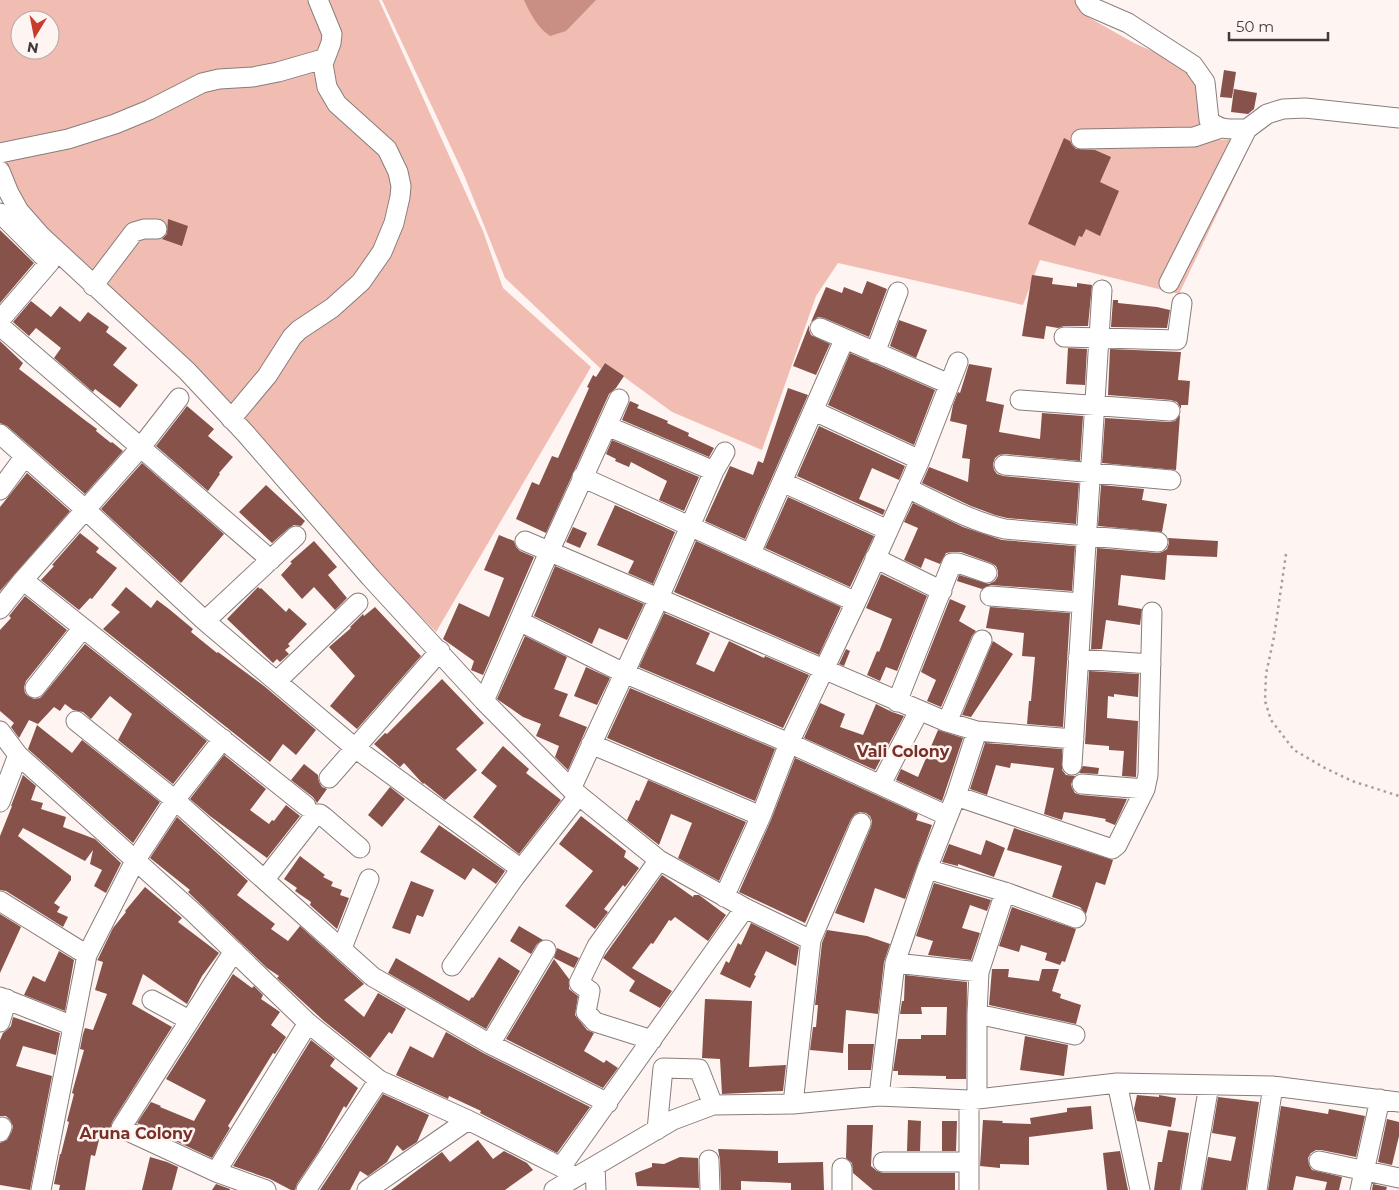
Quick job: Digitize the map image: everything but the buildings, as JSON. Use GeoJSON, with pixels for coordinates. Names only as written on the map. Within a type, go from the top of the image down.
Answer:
{"type":"FeatureCollection","features":[{"type":"Feature","properties":{"kind":"street"},"geometry":{"type":"LineString","coordinates":[[231,419],[267,376],[292,337],[299,330],[332,308],[361,282],[382,252],[394,223],[400,197],[401,186],[398,172],[387,149],[337,104],[327,87],[323,73],[324,59],[331,43],[332,34],[318,0]]}},
{"type":"Feature","properties":{"kind":"street"},"geometry":{"type":"LineString","coordinates":[[1084,0],[1089,6],[1128,23],[1193,65],[1205,82],[1210,120],[1213,125],[1221,128],[1247,129]]}},
{"type":"Feature","properties":{"kind":"street"},"geometry":{"type":"LineString","coordinates":[[0,153],[68,139],[115,124],[149,110],[202,83],[219,79],[253,77],[324,59]]}},
{"type":"Feature","properties":{"kind":"street"},"geometry":{"type":"LineString","coordinates":[[1169,284],[1247,129],[1267,114],[1283,109],[1305,108],[1399,118]]}},
{"type":"Feature","properties":{"kind":"street"},"geometry":{"type":"LineString","coordinates":[[1081,139],[1194,137],[1221,128]]}},
{"type":"Feature","properties":{"kind":"street"},"geometry":{"type":"LineString","coordinates":[[0,171],[19,211],[41,236],[93,286],[188,371],[371,578],[484,701],[575,792],[659,860],[745,908],[811,940]]}},
{"type":"Feature","properties":{"kind":"street"},"geometry":{"type":"LineString","coordinates":[[0,214],[141,346]]}},
{"type":"Feature","properties":{"kind":"street"},"geometry":{"type":"LineString","coordinates":[[93,286],[134,232],[144,229],[156,229]]}},
{"type":"Feature","properties":{"kind":"street"},"geometry":{"type":"LineString","coordinates":[[0,320],[50,262]]}},
{"type":"Feature","properties":{"kind":"street"},"geometry":{"type":"LineString","coordinates":[[1072,766],[1102,290]]}},
{"type":"Feature","properties":{"kind":"street"},"geometry":{"type":"LineString","coordinates":[[875,352],[898,292]]}},
{"type":"Feature","properties":{"kind":"street"},"geometry":{"type":"LineString","coordinates":[[1064,337],[1177,340],[1182,303]]}},
{"type":"Feature","properties":{"kind":"street"},"geometry":{"type":"LineString","coordinates":[[0,326],[271,560]]}},
{"type":"Feature","properties":{"kind":"street"},"geometry":{"type":"LineString","coordinates":[[820,328],[949,384]]}},
{"type":"Feature","properties":{"kind":"street"},"geometry":{"type":"LineString","coordinates":[[751,553],[844,340]]}},
{"type":"Feature","properties":{"kind":"street"},"geometry":{"type":"LineString","coordinates":[[724,896],[761,816],[789,743],[856,602],[920,460],[958,362]]}},
{"type":"Feature","properties":{"kind":"street"},"geometry":{"type":"LineString","coordinates":[[0,609],[23,580],[141,446],[179,398]]}},
{"type":"Feature","properties":{"kind":"street"},"geometry":{"type":"LineString","coordinates":[[484,701],[582,477],[619,399]]}},
{"type":"Feature","properties":{"kind":"street"},"geometry":{"type":"LineString","coordinates":[[1020,400],[1170,411]]}},
{"type":"Feature","properties":{"kind":"street"},"geometry":{"type":"LineString","coordinates":[[814,411],[920,460]]}},
{"type":"Feature","properties":{"kind":"street"},"geometry":{"type":"LineString","coordinates":[[607,426],[714,471]]}},
{"type":"Feature","properties":{"kind":"street"},"geometry":{"type":"LineString","coordinates":[[0,434],[86,510],[205,621],[355,748],[521,869]]}},
{"type":"Feature","properties":{"kind":"street"},"geometry":{"type":"LineString","coordinates":[[452,966],[575,792],[591,744],[658,600],[714,471],[725,452]]}},
{"type":"Feature","properties":{"kind":"street"},"geometry":{"type":"LineString","coordinates":[[0,490],[25,456]]}},
{"type":"Feature","properties":{"kind":"street"},"geometry":{"type":"LineString","coordinates":[[1004,465],[1171,480]]}},
{"type":"Feature","properties":{"kind":"street"},"geometry":{"type":"LineString","coordinates":[[582,477],[691,525],[856,602]]}},
{"type":"Feature","properties":{"kind":"street"},"geometry":{"type":"LineString","coordinates":[[782,482],[888,530]]}},
{"type":"Feature","properties":{"kind":"street"},"geometry":{"type":"LineString","coordinates":[[907,488],[979,522],[1005,529],[1158,542]]}},
{"type":"Feature","properties":{"kind":"street"},"geometry":{"type":"LineString","coordinates":[[205,621],[296,536]]}},
{"type":"Feature","properties":{"kind":"street"},"geometry":{"type":"LineString","coordinates":[[525,541],[658,600],[947,722],[977,730],[1074,739]]}},
{"type":"Feature","properties":{"kind":"street"},"geometry":{"type":"LineString","coordinates":[[876,558],[942,590]]}},
{"type":"Feature","properties":{"kind":"street"},"geometry":{"type":"LineString","coordinates":[[897,702],[952,563],[955,562],[987,573]]}},
{"type":"Feature","properties":{"kind":"street"},"geometry":{"type":"LineString","coordinates":[[23,580],[306,806]]}},
{"type":"Feature","properties":{"kind":"street"},"geometry":{"type":"LineString","coordinates":[[990,596],[1082,603]]}},
{"type":"Feature","properties":{"kind":"street"},"geometry":{"type":"LineString","coordinates":[[277,681],[358,603]]}},
{"type":"Feature","properties":{"kind":"street"},"geometry":{"type":"LineString","coordinates":[[956,796],[1112,850],[1117,845],[1145,789],[1148,775],[1152,612]]}},
{"type":"Feature","properties":{"kind":"street"},"geometry":{"type":"LineString","coordinates":[[519,621],[624,673],[789,743],[948,816]]}},
{"type":"Feature","properties":{"kind":"street"},"geometry":{"type":"LineString","coordinates":[[35,688],[82,629]]}},
{"type":"Feature","properties":{"kind":"street"},"geometry":{"type":"LineString","coordinates":[[947,722],[982,640]]}},
{"type":"Feature","properties":{"kind":"street"},"geometry":{"type":"LineString","coordinates":[[329,778],[440,651]]}},
{"type":"Feature","properties":{"kind":"street"},"geometry":{"type":"LineString","coordinates":[[1078,658],[1151,664]]}},
{"type":"Feature","properties":{"kind":"street"},"geometry":{"type":"LineString","coordinates":[[881,784],[919,711]]}},
{"type":"Feature","properties":{"kind":"street"},"geometry":{"type":"LineString","coordinates":[[76,721],[175,800],[373,977],[490,1044],[608,1103]]}},
{"type":"Feature","properties":{"kind":"street"},"geometry":{"type":"LineString","coordinates":[[878,1096],[895,963],[927,869],[956,796],[977,730]]}},
{"type":"Feature","properties":{"kind":"street"},"geometry":{"type":"LineString","coordinates":[[0,731],[18,755],[193,912],[308,1023],[379,1080],[580,1174],[596,1190]]}},
{"type":"Feature","properties":{"kind":"street"},"geometry":{"type":"LineString","coordinates":[[41,1190],[87,955],[135,861],[175,800],[222,739]]}},
{"type":"Feature","properties":{"kind":"street"},"geometry":{"type":"LineString","coordinates":[[591,744],[761,816]]}},
{"type":"Feature","properties":{"kind":"street"},"geometry":{"type":"LineString","coordinates":[[0,802],[18,755]]}},
{"type":"Feature","properties":{"kind":"street"},"geometry":{"type":"LineString","coordinates":[[1082,784],[1145,789]]}},
{"type":"Feature","properties":{"kind":"street"},"geometry":{"type":"LineString","coordinates":[[265,879],[316,814],[324,817],[360,848]]}},
{"type":"Feature","properties":{"kind":"street"},"geometry":{"type":"LineString","coordinates":[[793,1104],[811,940],[862,823]]}},
{"type":"Feature","properties":{"kind":"street"},"geometry":{"type":"LineString","coordinates":[[652,1040],[595,1022],[586,1012],[590,991],[579,983],[597,946],[659,860]]}},
{"type":"Feature","properties":{"kind":"street"},"geometry":{"type":"LineString","coordinates":[[927,869],[1005,892],[1076,918]]}},
{"type":"Feature","properties":{"kind":"street"},"geometry":{"type":"LineString","coordinates":[[342,948],[369,879]]}},
{"type":"Feature","properties":{"kind":"street"},"geometry":{"type":"LineString","coordinates":[[969,1190],[979,972],[1005,892]]}},
{"type":"Feature","properties":{"kind":"street"},"geometry":{"type":"LineString","coordinates":[[0,901],[87,955]]}},
{"type":"Feature","properties":{"kind":"street"},"geometry":{"type":"LineString","coordinates":[[580,1174],[608,1103],[745,908]]}},
{"type":"Feature","properties":{"kind":"street"},"geometry":{"type":"LineString","coordinates":[[490,1044],[546,950]]}},
{"type":"Feature","properties":{"kind":"street"},"geometry":{"type":"LineString","coordinates":[[234,951],[121,1128],[216,1172],[266,1190]]}},
{"type":"Feature","properties":{"kind":"street"},"geometry":{"type":"LineString","coordinates":[[895,963],[979,972]]}},
{"type":"Feature","properties":{"kind":"street"},"geometry":{"type":"LineString","coordinates":[[0,1022],[4,998],[73,1026]]}},
{"type":"Feature","properties":{"kind":"street"},"geometry":{"type":"LineString","coordinates":[[152,1000],[189,1020]]}},
{"type":"Feature","properties":{"kind":"street"},"geometry":{"type":"LineString","coordinates":[[977,1014],[1075,1035]]}},
{"type":"Feature","properties":{"kind":"street"},"geometry":{"type":"LineString","coordinates":[[216,1172],[308,1023]]}},
{"type":"Feature","properties":{"kind":"street"},"geometry":{"type":"LineString","coordinates":[[656,1130],[663,1068],[699,1069],[713,1105]]}},
{"type":"Feature","properties":{"kind":"street"},"geometry":{"type":"LineString","coordinates":[[306,1190],[379,1080]]}},
{"type":"Feature","properties":{"kind":"street"},"geometry":{"type":"LineString","coordinates":[[1117,1083],[1140,1190]]}},
{"type":"Feature","properties":{"kind":"street"},"geometry":{"type":"LineString","coordinates":[[554,1190],[673,1120],[713,1105],[793,1104],[878,1096],[973,1100],[1117,1083],[1273,1086],[1399,1102]]}},
{"type":"Feature","properties":{"kind":"street"},"geometry":{"type":"LineString","coordinates":[[1191,1190],[1208,1085]]}},
{"type":"Feature","properties":{"kind":"street"},"geometry":{"type":"LineString","coordinates":[[1257,1190],[1273,1086]]}},
{"type":"Feature","properties":{"kind":"street"},"geometry":{"type":"LineString","coordinates":[[1360,1190],[1366,1171],[1380,1099]]}},
{"type":"Feature","properties":{"kind":"street"},"geometry":{"type":"LineString","coordinates":[[367,1190],[468,1120]]}},
{"type":"Feature","properties":{"kind":"street"},"geometry":{"type":"LineString","coordinates":[[709,1160],[710,1190]]}},
{"type":"Feature","properties":{"kind":"street"},"geometry":{"type":"LineString","coordinates":[[1319,1161],[1399,1178]]}},
{"type":"Feature","properties":{"kind":"street"},"geometry":{"type":"LineString","coordinates":[[883,1162],[969,1162]]}},
{"type":"Feature","properties":{"kind":"street"},"geometry":{"type":"LineString","coordinates":[[842,1168],[842,1190]]}},
{"type":"Feature","properties":{"kind":"path"},"geometry":{"type":"LineString","coordinates":[[1286,554],[1274,637],[1266,674],[1265,701],[1271,720],[1294,750],[1352,781],[1399,796]]}},
{"type":"Feature","properties":{"kind":"shaded area"},"geometry":{"type":"Polygon","coordinates":[[[0,0],[379,0],[483,231],[503,288],[591,367],[436,632],[0,194],[0,0]]]}},
{"type":"Feature","properties":{"kind":"shaded area"},"geometry":{"type":"Polygon","coordinates":[[[382,0],[1078,0],[1080,8],[1088,17],[1134,43],[1182,64],[1203,90],[1202,140],[1253,139],[1179,294],[1040,260],[1023,305],[838,263],[816,296],[762,450],[672,412],[605,363],[601,369],[505,278],[464,175],[382,0]]]}},
{"type":"Feature","properties":{"kind":"shaded area"},"geometry":{"type":"Polygon","coordinates":[[[524,0],[596,0],[566,31],[550,36],[541,29],[524,0]]]}},
{"type":"Feature","properties":{"kind":"district","name":"Vali Colony"},"geometry":{"type":"Point","coordinates":[903,751]}},
{"type":"Feature","properties":{"kind":"district","name":"Aruna Colony"},"geometry":{"type":"Point","coordinates":[136,1133]}}]}
